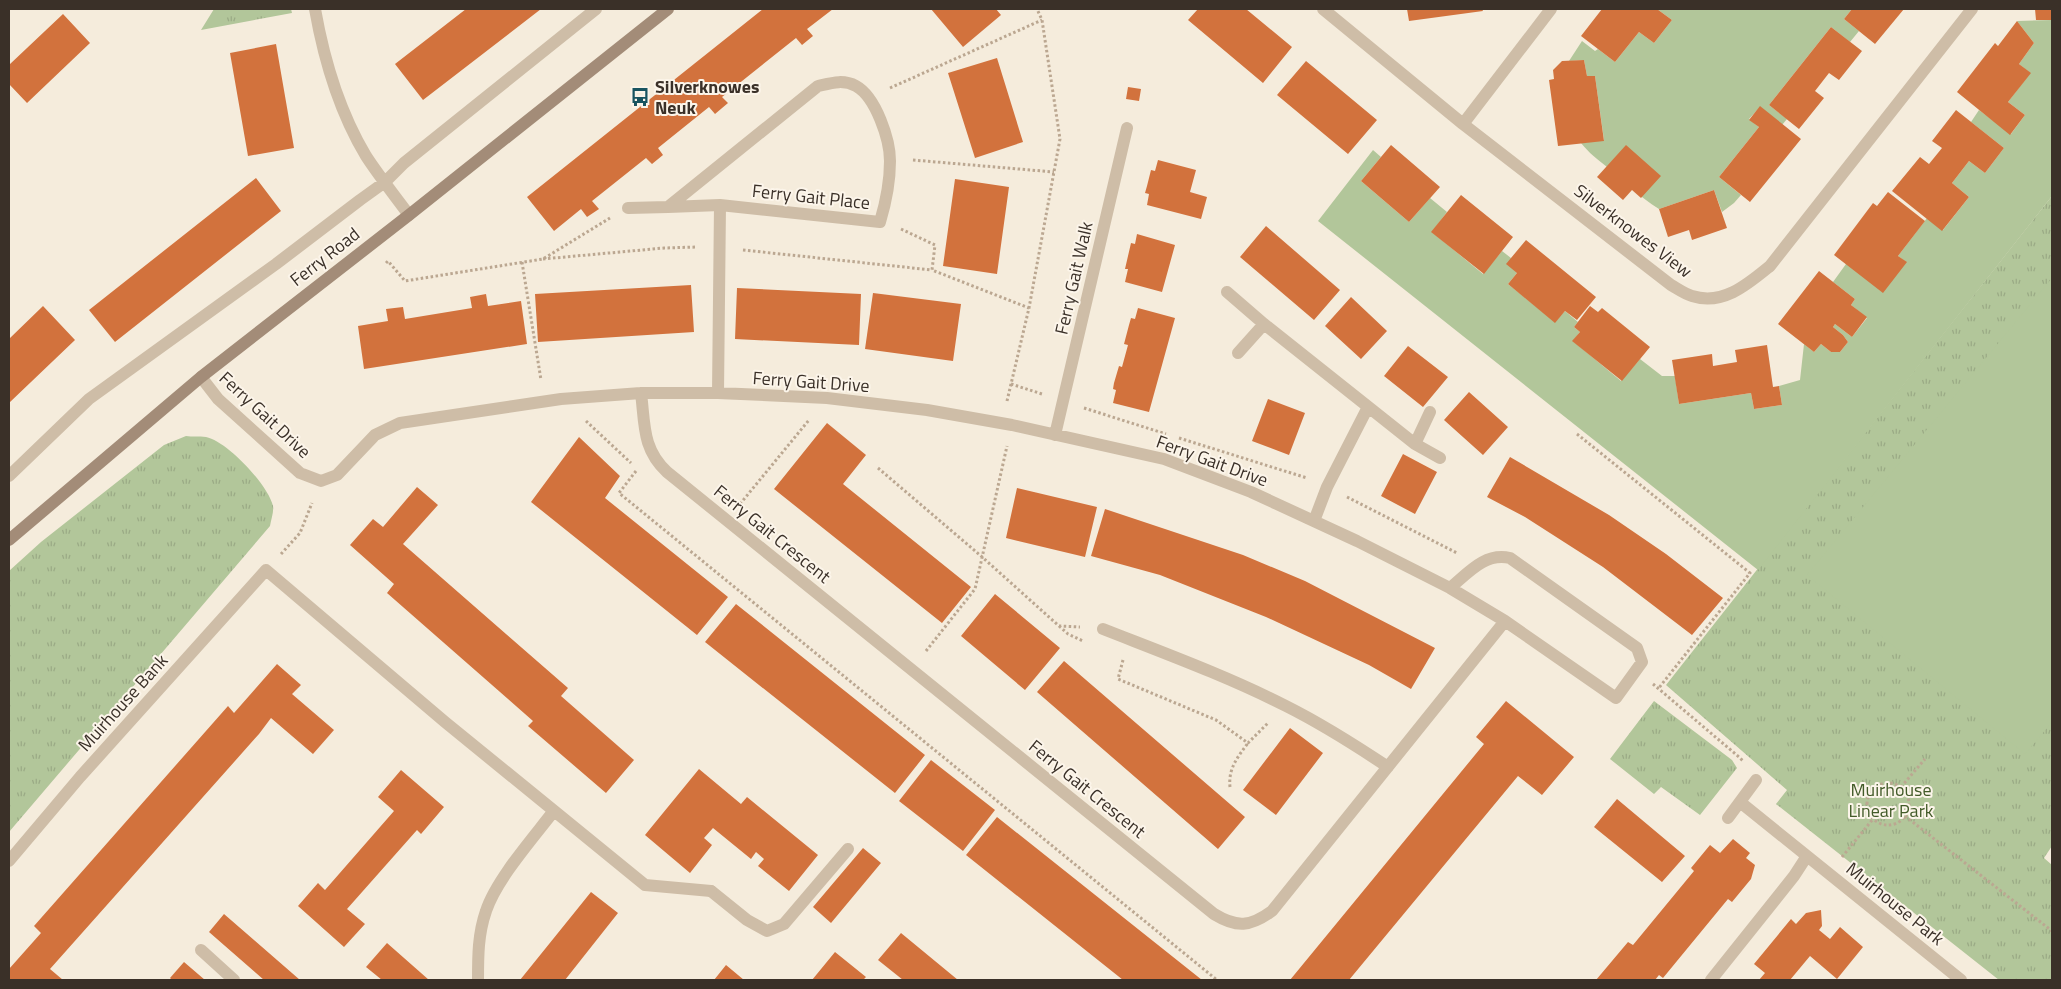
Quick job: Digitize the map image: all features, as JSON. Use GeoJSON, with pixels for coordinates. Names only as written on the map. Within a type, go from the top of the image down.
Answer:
{"type":"FeatureCollection","features":[{"type":"Feature","properties":{"kind":"main road","name":"Ferry Road"},"geometry":{"type":"LineString","coordinates":[[9,540],[201,377],[668,9]]}},
{"type":"Feature","properties":{"kind":"street"},"geometry":{"type":"LineString","coordinates":[[315,9],[329,74],[342,108],[366,156],[409,215]]}},
{"type":"Feature","properties":{"kind":"street","name":"Ferry Road"},"geometry":{"type":"LineString","coordinates":[[9,476],[89,399],[276,264],[385,182],[404,163],[596,9]]}},
{"type":"Feature","properties":{"kind":"street","name":"Silverknowes View"},"geometry":{"type":"LineString","coordinates":[[1323,9],[1463,124],[1671,285],[1693,296],[1713,299],[1740,290],[1770,266],[1972,9]]}},
{"type":"Feature","properties":{"kind":"street"},"geometry":{"type":"LineString","coordinates":[[1463,124],[1551,9]]}},
{"type":"Feature","properties":{"kind":"street"},"geometry":{"type":"LineString","coordinates":[[668,207],[818,86],[838,81],[856,86],[869,98]]}},
{"type":"Feature","properties":{"kind":"street","name":"Ferry Gait Place"},"geometry":{"type":"LineString","coordinates":[[628,208],[720,205],[880,222],[890,180],[890,158],[878,115],[869,98]]}},
{"type":"Feature","properties":{"kind":"street","name":"Ferry Gait Walk"},"geometry":{"type":"LineString","coordinates":[[1055,435],[1127,128]]}},
{"type":"Feature","properties":{"kind":"street"},"geometry":{"type":"LineString","coordinates":[[718,393],[720,205]]}},
{"type":"Feature","properties":{"kind":"street"},"geometry":{"type":"LineString","coordinates":[[1227,292],[1264,324],[1415,444],[1440,458]]}},
{"type":"Feature","properties":{"kind":"street"},"geometry":{"type":"LineString","coordinates":[[1238,353],[1264,324]]}},
{"type":"Feature","properties":{"kind":"street","name":"Ferry Gait Drive"},"geometry":{"type":"LineString","coordinates":[[201,377],[218,400],[300,473],[322,481],[337,475],[375,435],[400,423],[561,398],[642,393],[718,393],[827,398],[927,410],[1007,424],[1164,459],[1251,492],[1450,588],[1505,622],[1616,698],[1642,662],[1637,648],[1510,558],[1501,556],[1490,557],[1478,564],[1450,588]]}},
{"type":"Feature","properties":{"kind":"street","name":"Ferry Gait Crescent"},"geometry":{"type":"LineString","coordinates":[[642,393],[646,441],[653,457],[666,472],[1214,914],[1234,923],[1245,925],[1255,922],[1272,910],[1505,622]]}},
{"type":"Feature","properties":{"kind":"street"},"geometry":{"type":"LineString","coordinates":[[1314,521],[1327,487],[1368,407]]}},
{"type":"Feature","properties":{"kind":"street"},"geometry":{"type":"LineString","coordinates":[[1415,444],[1430,412]]}},
{"type":"Feature","properties":{"kind":"street"},"geometry":{"type":"LineString","coordinates":[[266,570],[444,722],[646,885],[711,891],[747,920],[767,931],[784,924],[848,850]]}},
{"type":"Feature","properties":{"kind":"street","name":"Muirhouse Bank"},"geometry":{"type":"LineString","coordinates":[[9,861],[80,778],[266,570]]}},
{"type":"Feature","properties":{"kind":"street"},"geometry":{"type":"LineString","coordinates":[[1103,629],[1180,659],[1287,706],[1388,766]]}},
{"type":"Feature","properties":{"kind":"street"},"geometry":{"type":"LineString","coordinates":[[1728,818],[1756,780]]}},
{"type":"Feature","properties":{"kind":"street","name":"Muirhouse Park"},"geometry":{"type":"LineString","coordinates":[[1740,802],[1962,980]]}},
{"type":"Feature","properties":{"kind":"street"},"geometry":{"type":"LineString","coordinates":[[478,980],[478,944],[486,910],[506,875],[554,812]]}},
{"type":"Feature","properties":{"kind":"street"},"geometry":{"type":"LineString","coordinates":[[1711,980],[1794,876],[1807,856]]}},
{"type":"Feature","properties":{"kind":"street"},"geometry":{"type":"LineString","coordinates":[[201,950],[234,980]]}},
{"type":"Feature","properties":{"kind":"path"},"geometry":{"type":"LineString","coordinates":[[912,669],[975,589],[1029,308],[1060,139],[1042,20],[1037,9]]}},
{"type":"Feature","properties":{"kind":"path"},"geometry":{"type":"LineString","coordinates":[[869,98],[1042,20]]}},
{"type":"Feature","properties":{"kind":"path"},"geometry":{"type":"LineString","coordinates":[[890,158],[1054,172]]}},
{"type":"Feature","properties":{"kind":"path"},"geometry":{"type":"LineString","coordinates":[[405,281],[543,259],[628,208]]}},
{"type":"Feature","properties":{"kind":"path"},"geometry":{"type":"LineString","coordinates":[[880,222],[902,229],[935,245],[932,270],[1029,308]]}},
{"type":"Feature","properties":{"kind":"path"},"geometry":{"type":"LineString","coordinates":[[522,262],[544,401]]}},
{"type":"Feature","properties":{"kind":"path"},"geometry":{"type":"LineString","coordinates":[[561,398],[638,469],[619,493],[1217,980]]}},
{"type":"Feature","properties":{"kind":"path"},"geometry":{"type":"LineString","coordinates":[[727,520],[827,398]]}},
{"type":"Feature","properties":{"kind":"path"},"geometry":{"type":"LineString","coordinates":[[1577,434],[1750,573],[1658,688]]}},
{"type":"Feature","properties":{"kind":"path"},"geometry":{"type":"LineString","coordinates":[[878,468],[981,556],[1058,626],[1068,634],[1084,641]]}},
{"type":"Feature","properties":{"kind":"path"},"geometry":{"type":"LineString","coordinates":[[266,570],[300,533],[322,481]]}},
{"type":"Feature","properties":{"kind":"path"},"geometry":{"type":"LineString","coordinates":[[1058,626],[1103,629]]}},
{"type":"Feature","properties":{"kind":"path"},"geometry":{"type":"LineString","coordinates":[[1116,655],[1124,658],[1118,679],[1216,720],[1248,742]]}},
{"type":"Feature","properties":{"kind":"path"},"geometry":{"type":"LineString","coordinates":[[1230,787],[1229,776],[1233,764],[1248,742],[1287,706]]}},
{"type":"Feature","properties":{"kind":"path"},"geometry":{"type":"LineString","coordinates":[[1901,787],[1925,759]]}},
{"type":"Feature","properties":{"kind":"path"},"geometry":{"type":"LineString","coordinates":[[1889,783],[1901,787],[1910,803],[1905,816],[1898,823],[1891,825],[1881,824],[1873,819],[1868,812],[1867,803],[1870,794],[1877,786],[1889,783]]}},
{"type":"Feature","properties":{"kind":"path"},"geometry":{"type":"LineString","coordinates":[[1905,816],[2052,931]]}},
{"type":"Feature","properties":{"kind":"path"},"geometry":{"type":"LineString","coordinates":[[1829,873],[1873,819]]}},
{"type":"Feature","properties":{"kind":"green space"},"geometry":{"type":"Polygon","coordinates":[[[214,9],[291,9],[292,13],[201,30],[214,9]]]}},
{"type":"Feature","properties":{"kind":"green space"},"geometry":{"type":"Polygon","coordinates":[[[1657,9],[1852,9],[1844,19],[1859,31],[1850,42],[1831,27],[1769,105],[1787,119],[1782,125],[1760,107],[1749,119],[1759,127],[1719,177],[1741,195],[1722,212],[1714,190],[1659,209],[1593,156],[1581,143],[1604,140],[1595,76],[1587,76],[1584,60],[1569,61],[1582,41],[1595,51],[1598,49],[1615,62],[1639,32],[1654,43],[1672,20],[1657,9]]]}},
{"type":"Feature","properties":{"kind":"green space"},"geometry":{"type":"Polygon","coordinates":[[[2052,20],[2052,196],[1758,570],[1318,221],[1373,150],[1381,157],[1361,181],[1409,222],[1430,198],[1447,212],[1432,232],[1483,274],[1502,251],[1511,258],[1517,273],[1508,284],[1555,322],[1565,311],[1578,322],[1574,327],[1580,332],[1573,341],[1621,381],[1640,359],[1662,376],[1675,376],[1679,404],[1751,393],[1754,409],[1782,405],[1779,386],[1800,380],[1804,344],[1814,352],[1821,344],[1831,352],[1840,352],[1848,342],[1833,327],[1835,324],[1852,337],[1867,318],[1851,305],[1855,299],[1833,282],[1846,264],[1906,262],[1898,256],[1927,218],[1943,230],[1969,197],[1952,183],[1969,161],[1985,173],[2004,148],[1971,122],[1979,110],[2011,134],[2025,115],[2008,102],[2030,73],[2019,64],[2034,43],[2017,21],[2052,20]]]}},
{"type":"Feature","properties":{"kind":"green space","name":"Muirhouse Linear Park"},"geometry":{"type":"Polygon","coordinates":[[[2052,196],[2052,846],[2044,858],[2052,865],[2052,980],[1999,980],[1776,804],[1787,790],[1666,685],[2052,196]]]}},
{"type":"Feature","properties":{"kind":"green space"},"geometry":{"type":"Polygon","coordinates":[[[2052,278],[2052,722],[2025,754],[1807,575],[2052,278]]]}},
{"type":"Feature","properties":{"kind":"green space"},"geometry":{"type":"Polygon","coordinates":[[[186,436],[206,437],[215,440],[246,465],[270,497],[273,513],[270,526],[9,832],[9,571],[41,542],[164,445],[186,436]]]}},
{"type":"Feature","properties":{"kind":"green space"},"geometry":{"type":"Polygon","coordinates":[[[1654,701],[1732,760],[1737,768],[1700,815],[1661,787],[1654,794],[1610,759],[1654,701]]]}},
{"type":"Feature","properties":{"kind":"building"},"geometry":{"type":"Polygon","coordinates":[[[466,9],[541,9],[423,100],[395,64],[466,9]]]}},
{"type":"Feature","properties":{"kind":"building"},"geometry":{"type":"Polygon","coordinates":[[[763,9],[833,9],[807,29],[813,36],[802,45],[796,38],[722,97],[728,103],[715,114],[709,107],[658,148],[663,155],[652,164],[646,158],[592,201],[599,209],[587,217],[581,209],[554,231],[527,197],[763,9]]]}},
{"type":"Feature","properties":{"kind":"building"},"geometry":{"type":"Polygon","coordinates":[[[931,9],[996,9],[1001,15],[963,47],[931,9]]]}},
{"type":"Feature","properties":{"kind":"building"},"geometry":{"type":"Polygon","coordinates":[[[1198,9],[1246,9],[1292,47],[1263,83],[1188,20],[1198,9]]]}},
{"type":"Feature","properties":{"kind":"building"},"geometry":{"type":"Polygon","coordinates":[[[1407,9],[1482,9],[1483,11],[1409,21],[1407,9]]]}},
{"type":"Feature","properties":{"kind":"building"},"geometry":{"type":"Polygon","coordinates":[[[1602,9],[1657,9],[1672,20],[1654,43],[1639,32],[1615,62],[1581,36],[1602,9]]]}},
{"type":"Feature","properties":{"kind":"building"},"geometry":{"type":"Polygon","coordinates":[[[1852,9],[1904,9],[1875,44],[1844,19],[1852,9]]]}},
{"type":"Feature","properties":{"kind":"building"},"geometry":{"type":"Polygon","coordinates":[[[2035,9],[2052,9],[2052,20],[2036,20],[2035,9]]]}},
{"type":"Feature","properties":{"kind":"building"},"geometry":{"type":"Polygon","coordinates":[[[63,14],[90,43],[27,103],[9,84],[9,65],[63,14]]]}},
{"type":"Feature","properties":{"kind":"building"},"geometry":{"type":"Polygon","coordinates":[[[2017,21],[2034,43],[2019,64],[2031,73],[2008,102],[2025,115],[2010,135],[1957,92],[1995,43],[1998,46],[2017,21]]]}},
{"type":"Feature","properties":{"kind":"building"},"geometry":{"type":"Polygon","coordinates":[[[1831,27],[1862,51],[1839,80],[1829,73],[1815,91],[1824,98],[1799,129],[1769,105],[1831,27]]]}},
{"type":"Feature","properties":{"kind":"building"},"geometry":{"type":"Polygon","coordinates":[[[276,44],[294,148],[248,156],[230,53],[276,44]]]}},
{"type":"Feature","properties":{"kind":"building"},"geometry":{"type":"Polygon","coordinates":[[[997,58],[1023,142],[975,158],[948,73],[997,58]]]}},
{"type":"Feature","properties":{"kind":"building"},"geometry":{"type":"Polygon","coordinates":[[[1584,60],[1587,76],[1595,76],[1604,141],[1558,146],[1549,80],[1554,79],[1553,70],[1562,61],[1584,60]]]}},
{"type":"Feature","properties":{"kind":"building"},"geometry":{"type":"Polygon","coordinates":[[[1306,61],[1377,120],[1348,154],[1277,95],[1306,61]]]}},
{"type":"Feature","properties":{"kind":"building"},"geometry":{"type":"Polygon","coordinates":[[[1128,87],[1141,89],[1139,101],[1126,99],[1128,87]]]}},
{"type":"Feature","properties":{"kind":"building"},"geometry":{"type":"Polygon","coordinates":[[[1760,106],[1801,139],[1750,202],[1719,177],[1759,127],[1749,120],[1760,106]]]}},
{"type":"Feature","properties":{"kind":"building"},"geometry":{"type":"Polygon","coordinates":[[[1956,110],[2004,148],[1985,173],[1969,161],[1952,183],[1969,197],[1942,231],[1892,191],[1920,157],[1929,164],[1942,148],[1932,141],[1956,110]]]}},
{"type":"Feature","properties":{"kind":"building"},"geometry":{"type":"Polygon","coordinates":[[[1391,145],[1440,187],[1409,222],[1361,181],[1391,145]]]}},
{"type":"Feature","properties":{"kind":"building"},"geometry":{"type":"Polygon","coordinates":[[[1626,145],[1661,176],[1641,198],[1632,190],[1623,200],[1597,177],[1626,145]]]}},
{"type":"Feature","properties":{"kind":"building"},"geometry":{"type":"Polygon","coordinates":[[[1158,160],[1196,170],[1190,192],[1207,197],[1201,219],[1147,205],[1149,194],[1145,193],[1151,170],[1155,171],[1158,160]]]}},
{"type":"Feature","properties":{"kind":"building"},"geometry":{"type":"Polygon","coordinates":[[[256,178],[281,211],[115,342],[89,310],[256,178]]]}},
{"type":"Feature","properties":{"kind":"building"},"geometry":{"type":"Polygon","coordinates":[[[955,179],[1009,187],[997,274],[943,266],[955,179]]]}},
{"type":"Feature","properties":{"kind":"building"},"geometry":{"type":"Polygon","coordinates":[[[1714,190],[1727,228],[1692,240],[1689,230],[1668,237],[1659,209],[1714,190]]]}},
{"type":"Feature","properties":{"kind":"building"},"geometry":{"type":"Polygon","coordinates":[[[1888,192],[1925,221],[1898,256],[1907,262],[1883,293],[1834,255],[1873,203],[1877,206],[1888,192]]]}},
{"type":"Feature","properties":{"kind":"building"},"geometry":{"type":"Polygon","coordinates":[[[1461,195],[1513,237],[1484,274],[1431,232],[1461,195]]]}},
{"type":"Feature","properties":{"kind":"building"},"geometry":{"type":"Polygon","coordinates":[[[1266,226],[1340,290],[1314,320],[1240,257],[1266,226]]]}},
{"type":"Feature","properties":{"kind":"building"},"geometry":{"type":"Polygon","coordinates":[[[1137,234],[1175,245],[1162,292],[1125,282],[1128,269],[1125,269],[1131,243],[1135,244],[1137,234]]]}},
{"type":"Feature","properties":{"kind":"building"},"geometry":{"type":"Polygon","coordinates":[[[1526,240],[1596,297],[1577,320],[1565,311],[1555,323],[1508,284],[1517,273],[1506,264],[1526,240]]]}},
{"type":"Feature","properties":{"kind":"building"},"geometry":{"type":"Polygon","coordinates":[[[1819,271],[1855,299],[1851,305],[1867,317],[1852,337],[1835,324],[1833,327],[1848,342],[1840,352],[1831,352],[1821,344],[1814,352],[1778,324],[1819,271]]]}},
{"type":"Feature","properties":{"kind":"building"},"geometry":{"type":"Polygon","coordinates":[[[691,285],[694,332],[538,342],[535,294],[691,285]]]}},
{"type":"Feature","properties":{"kind":"building"},"geometry":{"type":"Polygon","coordinates":[[[737,288],[861,294],[859,345],[735,339],[737,288]]]}},
{"type":"Feature","properties":{"kind":"building"},"geometry":{"type":"Polygon","coordinates":[[[873,293],[961,304],[953,361],[865,349],[873,293]]]}},
{"type":"Feature","properties":{"kind":"building"},"geometry":{"type":"Polygon","coordinates":[[[486,294],[488,306],[521,301],[527,344],[364,369],[358,326],[388,321],[386,309],[403,307],[405,319],[472,308],[470,297],[486,294]]]}},
{"type":"Feature","properties":{"kind":"building"},"geometry":{"type":"Polygon","coordinates":[[[1351,297],[1387,331],[1361,359],[1325,326],[1351,297]]]}},
{"type":"Feature","properties":{"kind":"building"},"geometry":{"type":"Polygon","coordinates":[[[43,306],[75,340],[9,403],[9,339],[43,306]]]}},
{"type":"Feature","properties":{"kind":"building"},"geometry":{"type":"Polygon","coordinates":[[[1590,306],[1598,312],[1602,308],[1650,347],[1622,381],[1572,341],[1580,332],[1574,327],[1590,306]]]}},
{"type":"Feature","properties":{"kind":"building"},"geometry":{"type":"Polygon","coordinates":[[[1138,308],[1175,318],[1149,412],[1113,403],[1116,390],[1113,389],[1114,383],[1119,366],[1122,367],[1128,345],[1124,344],[1131,318],[1135,319],[1138,308]]]}},
{"type":"Feature","properties":{"kind":"building"},"geometry":{"type":"Polygon","coordinates":[[[1767,345],[1773,387],[1779,386],[1782,405],[1754,409],[1751,393],[1679,404],[1672,360],[1712,354],[1713,366],[1737,362],[1735,350],[1767,345]]]}},
{"type":"Feature","properties":{"kind":"building"},"geometry":{"type":"Polygon","coordinates":[[[1408,346],[1448,377],[1423,407],[1384,376],[1408,346]]]}},
{"type":"Feature","properties":{"kind":"building"},"geometry":{"type":"Polygon","coordinates":[[[1469,392],[1508,427],[1483,455],[1444,420],[1469,392]]]}},
{"type":"Feature","properties":{"kind":"building"},"geometry":{"type":"Polygon","coordinates":[[[1268,399],[1305,413],[1289,455],[1252,441],[1268,399]]]}},
{"type":"Feature","properties":{"kind":"building"},"geometry":{"type":"Polygon","coordinates":[[[827,423],[866,455],[843,484],[971,587],[942,623],[774,489],[827,423]]]}},
{"type":"Feature","properties":{"kind":"building"},"geometry":{"type":"Polygon","coordinates":[[[579,437],[620,476],[605,498],[728,597],[697,635],[531,502],[579,437]]]}},
{"type":"Feature","properties":{"kind":"building"},"geometry":{"type":"Polygon","coordinates":[[[1403,454],[1437,472],[1415,514],[1381,496],[1403,454]]]}},
{"type":"Feature","properties":{"kind":"building"},"geometry":{"type":"Polygon","coordinates":[[[1510,457],[1609,515],[1666,554],[1723,598],[1692,635],[1603,567],[1525,517],[1487,497],[1510,457]]]}},
{"type":"Feature","properties":{"kind":"building"},"geometry":{"type":"Polygon","coordinates":[[[417,487],[438,505],[403,544],[568,688],[561,696],[634,760],[606,793],[528,726],[533,721],[387,593],[394,584],[350,545],[373,519],[383,527],[417,487]]]}},
{"type":"Feature","properties":{"kind":"building"},"geometry":{"type":"Polygon","coordinates":[[[1017,488],[1097,507],[1085,557],[1006,538],[1017,488]]]}},
{"type":"Feature","properties":{"kind":"building"},"geometry":{"type":"Polygon","coordinates":[[[1105,509],[1243,555],[1305,581],[1435,648],[1411,689],[1369,665],[1266,617],[1160,575],[1091,556],[1105,509]]]}},
{"type":"Feature","properties":{"kind":"building"},"geometry":{"type":"Polygon","coordinates":[[[995,594],[1060,648],[1025,690],[961,636],[995,594]]]}},
{"type":"Feature","properties":{"kind":"building"},"geometry":{"type":"Polygon","coordinates":[[[736,604],[925,755],[895,793],[705,642],[736,604]]]}},
{"type":"Feature","properties":{"kind":"building"},"geometry":{"type":"Polygon","coordinates":[[[1064,661],[1245,817],[1218,849],[1037,692],[1064,661]]]}},
{"type":"Feature","properties":{"kind":"building"},"geometry":{"type":"Polygon","coordinates":[[[277,664],[301,685],[292,694],[334,730],[313,754],[271,718],[259,734],[50,969],[63,980],[9,980],[9,969],[41,933],[34,926],[228,706],[234,713],[277,664]]]}},
{"type":"Feature","properties":{"kind":"building"},"geometry":{"type":"Polygon","coordinates":[[[1506,701],[1574,757],[1542,795],[1518,776],[1349,980],[1290,980],[1484,744],[1476,737],[1506,701]]]}},
{"type":"Feature","properties":{"kind":"building"},"geometry":{"type":"Polygon","coordinates":[[[1290,728],[1323,753],[1276,815],[1243,790],[1290,728]]]}},
{"type":"Feature","properties":{"kind":"building"},"geometry":{"type":"Polygon","coordinates":[[[931,760],[995,810],[963,851],[899,801],[931,760]]]}},
{"type":"Feature","properties":{"kind":"building"},"geometry":{"type":"Polygon","coordinates":[[[699,769],[741,804],[747,797],[818,855],[789,891],[758,866],[764,859],[756,852],[751,859],[713,828],[704,838],[712,845],[690,873],[645,835],[699,769]]]}},
{"type":"Feature","properties":{"kind":"building"},"geometry":{"type":"Polygon","coordinates":[[[401,770],[444,807],[421,834],[417,830],[347,909],[365,924],[344,947],[298,906],[318,883],[325,890],[394,811],[378,797],[401,770]]]}},
{"type":"Feature","properties":{"kind":"building"},"geometry":{"type":"Polygon","coordinates":[[[1617,799],[1685,856],[1662,882],[1594,827],[1617,799]]]}},
{"type":"Feature","properties":{"kind":"building"},"geometry":{"type":"Polygon","coordinates":[[[997,817],[1202,980],[1123,980],[966,855],[997,817]]]}},
{"type":"Feature","properties":{"kind":"building"},"geometry":{"type":"Polygon","coordinates":[[[1733,839],[1750,853],[1746,858],[1755,865],[1751,879],[1732,902],[1728,899],[1663,978],[1659,975],[1655,980],[1596,980],[1628,942],[1633,945],[1694,871],[1691,868],[1710,845],[1720,853],[1733,839]]]}},
{"type":"Feature","properties":{"kind":"building"},"geometry":{"type":"Polygon","coordinates":[[[863,848],[881,863],[831,923],[813,907],[863,848]]]}},
{"type":"Feature","properties":{"kind":"building"},"geometry":{"type":"Polygon","coordinates":[[[591,892],[618,913],[565,980],[520,980],[591,892]]]}},
{"type":"Feature","properties":{"kind":"building"},"geometry":{"type":"Polygon","coordinates":[[[1821,910],[1822,926],[1819,930],[1830,939],[1840,927],[1863,947],[1837,979],[1810,956],[1790,980],[1759,980],[1765,973],[1754,964],[1791,919],[1796,924],[1806,913],[1821,910]]]}},
{"type":"Feature","properties":{"kind":"building"},"geometry":{"type":"Polygon","coordinates":[[[224,914],[300,980],[264,980],[209,932],[224,914]]]}},
{"type":"Feature","properties":{"kind":"building"},"geometry":{"type":"Polygon","coordinates":[[[901,933],[958,980],[903,980],[878,960],[901,933]]]}},
{"type":"Feature","properties":{"kind":"building"},"geometry":{"type":"Polygon","coordinates":[[[387,943],[429,980],[382,980],[366,967],[387,943]]]}},
{"type":"Feature","properties":{"kind":"building"},"geometry":{"type":"Polygon","coordinates":[[[835,952],[866,977],[863,980],[812,980],[835,952]]]}},
{"type":"Feature","properties":{"kind":"building"},"geometry":{"type":"Polygon","coordinates":[[[184,962],[205,980],[172,980],[170,978],[184,962]]]}},
{"type":"Feature","properties":{"kind":"building"},"geometry":{"type":"Polygon","coordinates":[[[726,965],[744,980],[714,980],[726,965]]]}},
{"type":"Feature","properties":{"kind":"place","name":"Silverknowes Neuk"},"geometry":{"type":"Point","coordinates":[640,97]}}]}
